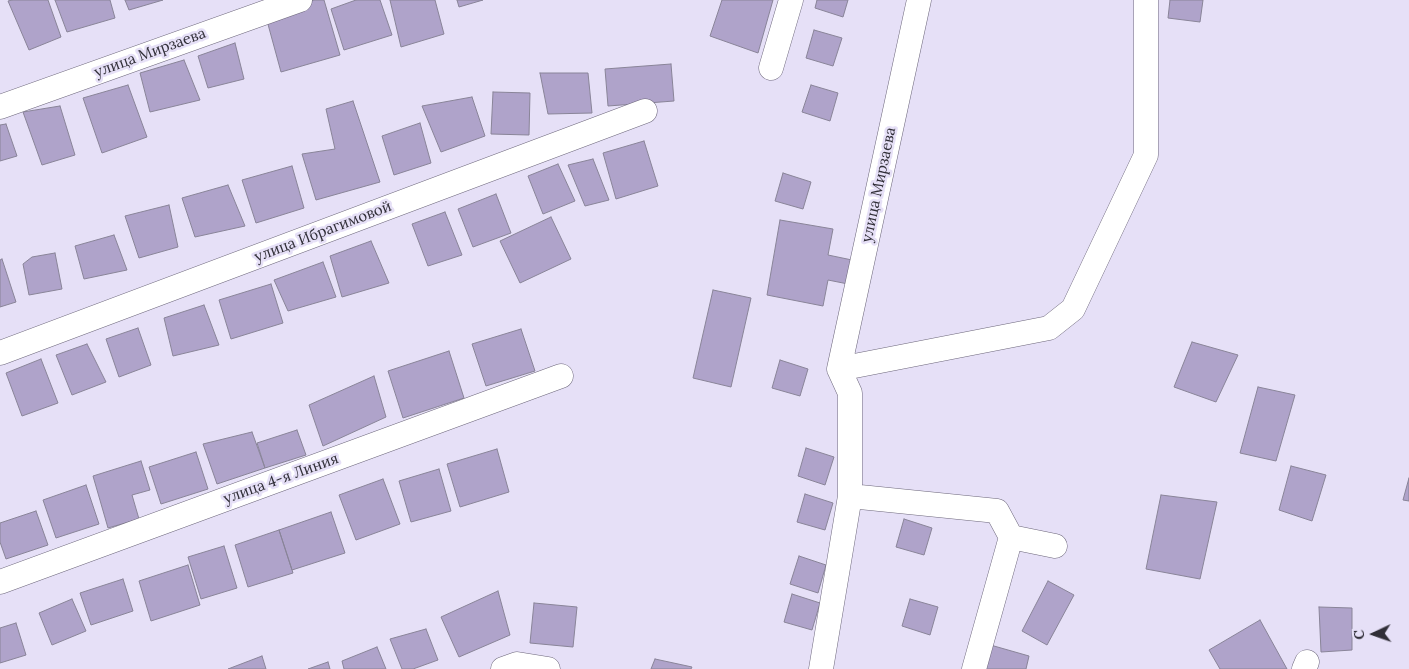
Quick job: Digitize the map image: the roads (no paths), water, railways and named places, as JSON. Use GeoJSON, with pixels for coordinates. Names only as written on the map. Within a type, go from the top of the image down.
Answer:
{"type":"FeatureCollection","features":[{"type":"Feature","properties":{"kind":"street","name":"улица Мирзаева"},"geometry":{"type":"LineString","coordinates":[[0,107],[300,0]]}},
{"type":"Feature","properties":{"kind":"street"},"geometry":{"type":"LineString","coordinates":[[771,68],[791,0]]}},
{"type":"Feature","properties":{"kind":"street","name":"улица Мирзаева"},"geometry":{"type":"LineString","coordinates":[[839,369],[919,0]]}},
{"type":"Feature","properties":{"kind":"street"},"geometry":{"type":"LineString","coordinates":[[821,669],[850,496],[850,393],[839,369],[1049,328],[1073,309],[1146,155],[1146,0]]}},
{"type":"Feature","properties":{"kind":"street","name":"улица Ибрагимовой"},"geometry":{"type":"LineString","coordinates":[[0,353],[645,112]]}},
{"type":"Feature","properties":{"kind":"street","name":"улица 4-я Линия"},"geometry":{"type":"LineString","coordinates":[[0,582],[561,376]]}},
{"type":"Feature","properties":{"kind":"street"},"geometry":{"type":"LineString","coordinates":[[850,496],[997,511],[1011,537],[974,669]]}},
{"type":"Feature","properties":{"kind":"street"},"geometry":{"type":"LineString","coordinates":[[1011,537],[1055,546]]}},
{"type":"Feature","properties":{"kind":"street"},"geometry":{"type":"LineString","coordinates":[[503,669],[517,664],[548,669]]}}]}
